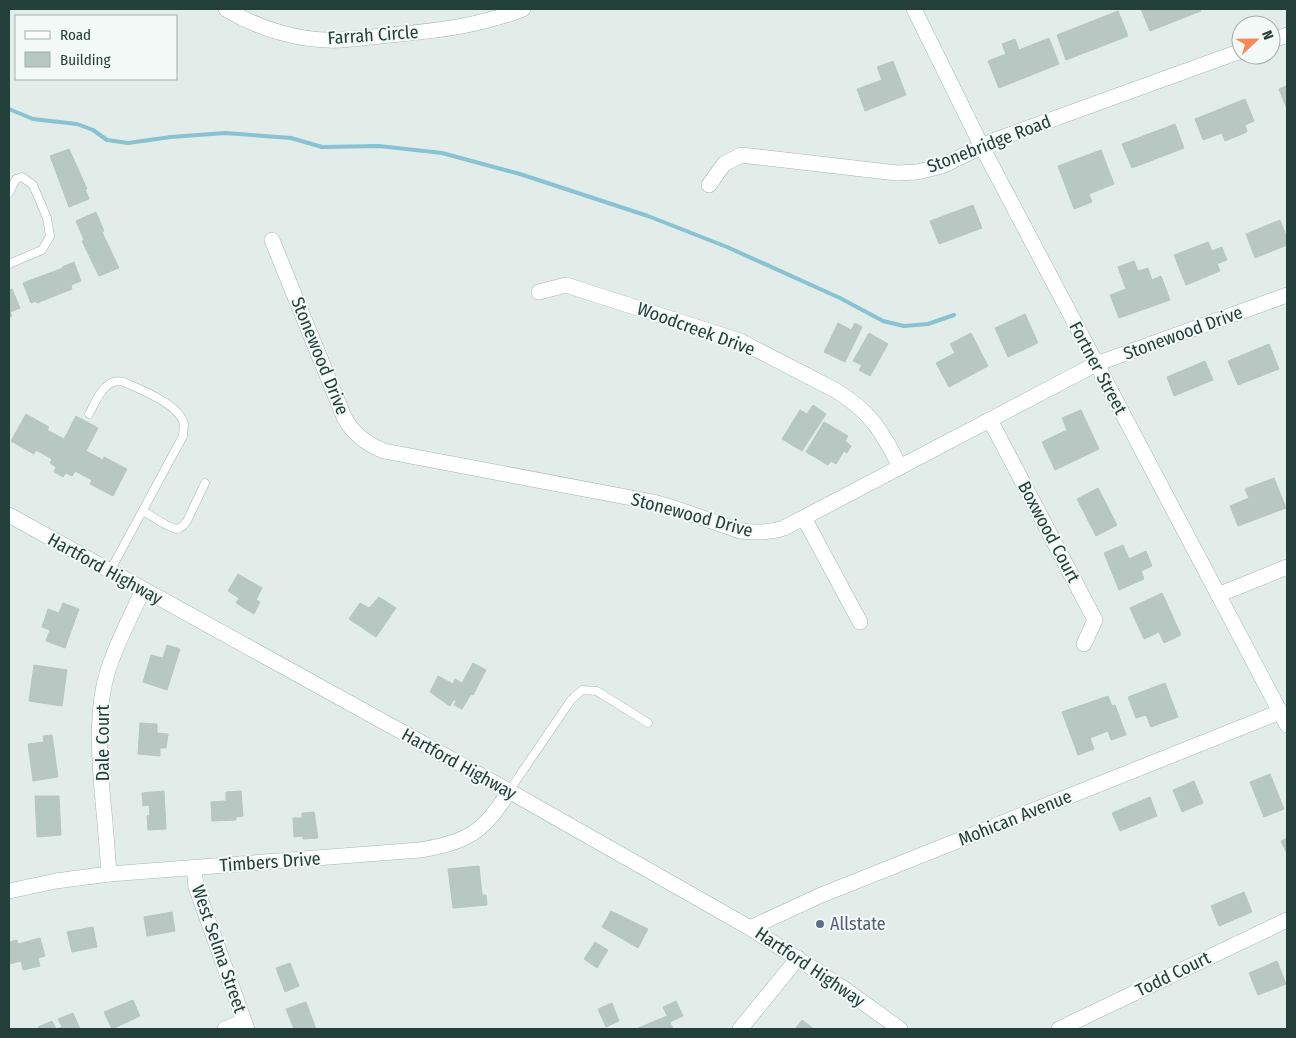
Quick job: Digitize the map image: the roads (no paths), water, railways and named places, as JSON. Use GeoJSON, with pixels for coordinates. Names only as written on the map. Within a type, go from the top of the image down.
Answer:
{"type":"FeatureCollection","features":[{"type":"Feature","properties":{"kind":"street","name":"Farrah Circle"},"geometry":{"type":"LineString","coordinates":[[226,9],[243,20],[268,30],[306,38],[336,40],[447,30],[481,23],[523,9]]}},
{"type":"Feature","properties":{"kind":"street","name":"Fortner Street"},"geometry":{"type":"LineString","coordinates":[[914,9],[982,147],[1284,718]]}},
{"type":"Feature","properties":{"kind":"street","name":"Stonebridge Road"},"geometry":{"type":"LineString","coordinates":[[709,185],[724,164],[742,155],[897,172],[917,172],[942,166],[1004,137],[1231,56]]}},
{"type":"Feature","properties":{"kind":"street","name":"Stonewood Drive"},"geometry":{"type":"LineString","coordinates":[[272,240],[344,417],[354,432],[367,444],[392,452],[660,504],[751,533],[784,528],[1096,364],[1287,295]]}},
{"type":"Feature","properties":{"kind":"street","name":"Woodcreek Drive"},"geometry":{"type":"LineString","coordinates":[[540,292],[566,284],[740,341],[850,399],[883,434],[900,467]]}},
{"type":"Feature","properties":{"kind":"street","name":"Boxwood Court"},"geometry":{"type":"LineString","coordinates":[[990,420],[1095,620],[1084,644]]}},
{"type":"Feature","properties":{"kind":"street","name":"Hartford Highway"},"geometry":{"type":"LineString","coordinates":[[9,515],[750,928],[798,958],[900,1029]]}},
{"type":"Feature","properties":{"kind":"street"},"geometry":{"type":"LineString","coordinates":[[804,518],[860,622]]}},
{"type":"Feature","properties":{"kind":"street"},"geometry":{"type":"LineString","coordinates":[[1218,595],[1287,568]]}},
{"type":"Feature","properties":{"kind":"street","name":"Dale Court"},"geometry":{"type":"LineString","coordinates":[[109,874],[99,753],[101,703],[108,670],[143,590]]}},
{"type":"Feature","properties":{"kind":"street","name":"Mohican Avenue"},"geometry":{"type":"LineString","coordinates":[[750,928],[819,896],[1284,718]]}},
{"type":"Feature","properties":{"kind":"street","name":"Timbers Drive"},"geometry":{"type":"LineString","coordinates":[[9,891],[56,881],[109,874],[420,850],[445,846],[462,840],[488,822],[509,792]]}},
{"type":"Feature","properties":{"kind":"street","name":"West Selma Street"},"geometry":{"type":"LineString","coordinates":[[194,868],[196,887],[246,1025]]}},
{"type":"Feature","properties":{"kind":"street","name":"Todd Court"},"geometry":{"type":"LineString","coordinates":[[1059,1029],[1287,920]]}},
{"type":"Feature","properties":{"kind":"street"},"geometry":{"type":"LineString","coordinates":[[740,1029],[798,958]]}},
{"type":"Feature","properties":{"kind":"street"},"geometry":{"type":"LineString","coordinates":[[225,1029],[246,1025]]}},
{"type":"Feature","properties":{"kind":"lane"},"geometry":{"type":"LineString","coordinates":[[9,193],[16,179],[22,177],[33,185],[48,218],[50,236],[42,250],[9,264]]}},
{"type":"Feature","properties":{"kind":"lane"},"geometry":{"type":"LineString","coordinates":[[89,414],[107,384],[117,380],[170,405],[177,411],[184,423],[184,436],[110,571]]}},
{"type":"Feature","properties":{"kind":"lane"},"geometry":{"type":"LineString","coordinates":[[143,511],[172,528],[178,529],[187,521],[205,483]]}},
{"type":"Feature","properties":{"kind":"lane"},"geometry":{"type":"LineString","coordinates":[[509,792],[571,700],[582,690],[597,690],[648,723]]}},
{"type":"Feature","properties":{"kind":"waterway"},"geometry":{"type":"LineString","coordinates":[[9,109],[33,119],[77,124],[93,130],[107,140],[128,143],[171,137],[225,133],[291,138],[322,147],[379,146],[442,153],[520,174],[648,216],[727,247],[840,298],[883,321],[904,326],[928,324],[954,315]]}},
{"type":"Feature","properties":{"kind":"place","name":"Allstate"},"geometry":{"type":"Point","coordinates":[820,924]}}]}
